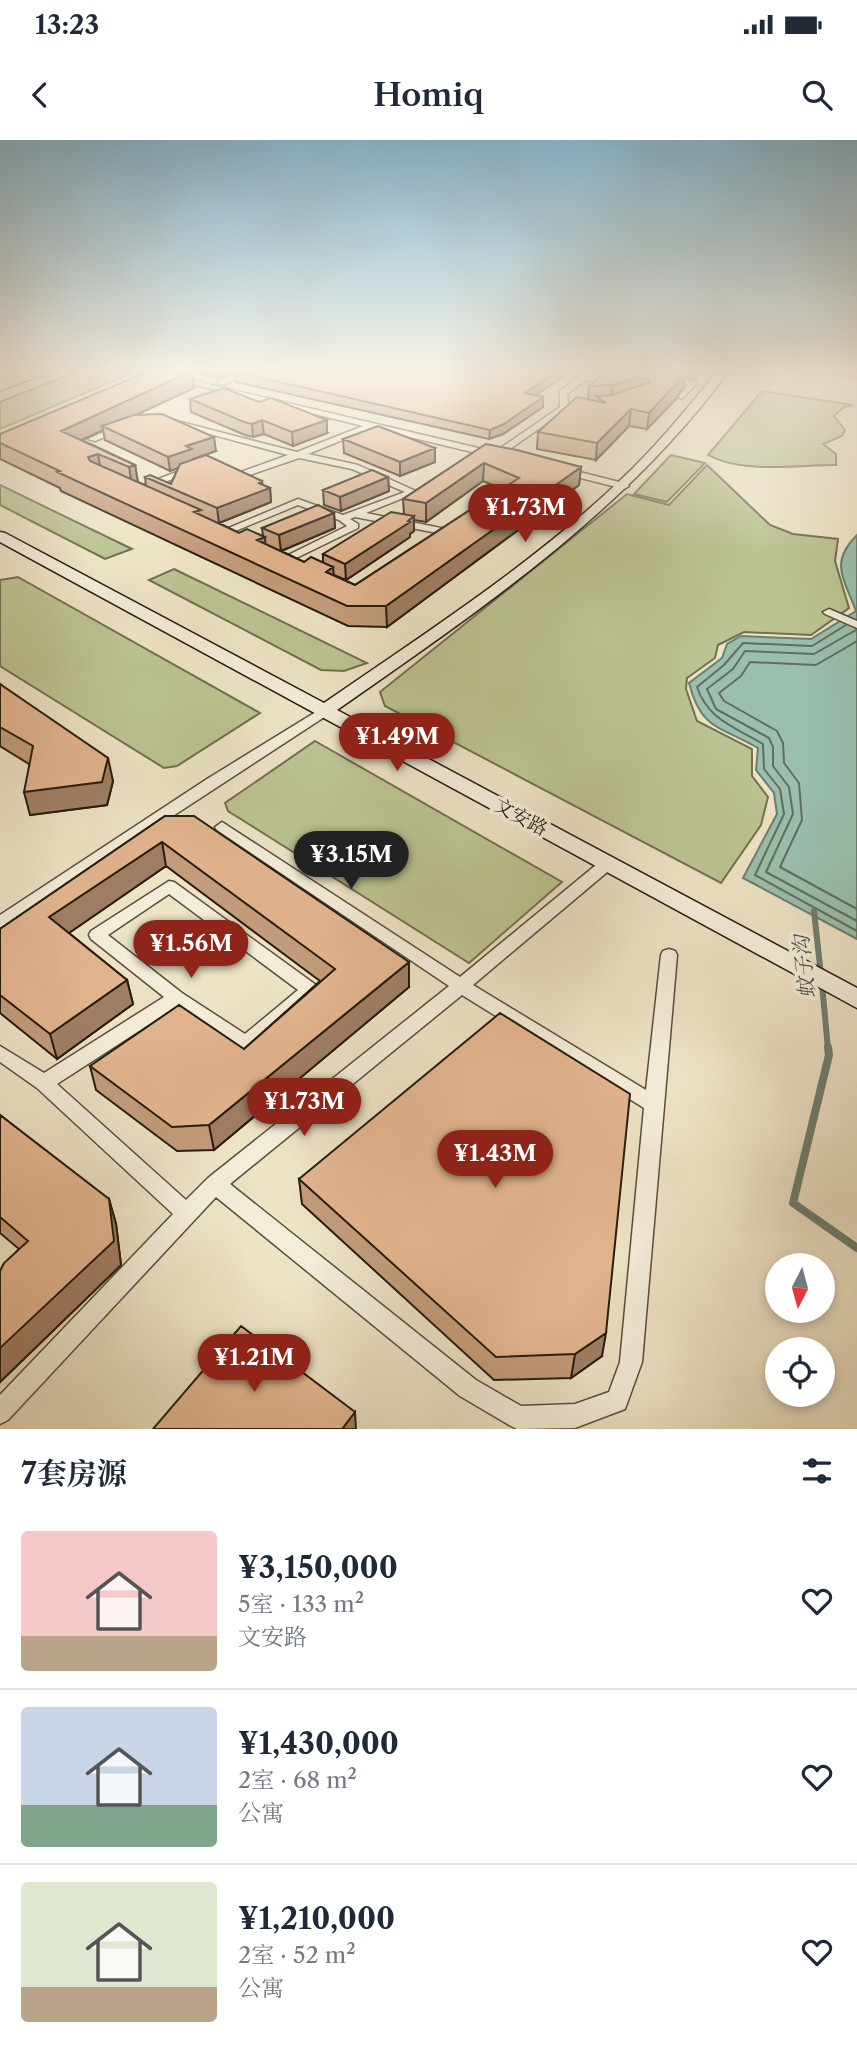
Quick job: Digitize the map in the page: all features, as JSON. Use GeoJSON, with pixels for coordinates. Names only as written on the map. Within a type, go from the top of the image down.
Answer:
{"type":"FeatureCollection","features":[{"type":"Feature","properties":{"kind":"street"},"geometry":{"type":"LineString","coordinates":[[92,439],[110,432]]}},
{"type":"Feature","properties":{"kind":"street"},"geometry":{"type":"LineString","coordinates":[[207,432],[355,467],[413,492],[343,519]]}},
{"type":"Feature","properties":{"kind":"street"},"geometry":{"type":"LineString","coordinates":[[143,496],[132,491],[214,465],[238,476],[354,432]]}},
{"type":"Feature","properties":{"kind":"street"},"geometry":{"type":"LineString","coordinates":[[402,432],[510,458]]}},
{"type":"Feature","properties":{"kind":"street"},"geometry":{"type":"LineString","coordinates":[[497,455],[530,432]]}},
{"type":"Feature","properties":{"kind":"street"},"geometry":{"type":"LineString","coordinates":[[0,923],[324,711],[505,584],[624,486],[673,432]]}},
{"type":"Feature","properties":{"kind":"street"},"geometry":{"type":"LineString","coordinates":[[548,467],[624,486]]}},
{"type":"Feature","properties":{"kind":"street"},"geometry":{"type":"LineString","coordinates":[[360,479],[372,474]]}},
{"type":"Feature","properties":{"kind":"street"},"geometry":{"type":"LineString","coordinates":[[302,504],[314,499]]}},
{"type":"Feature","properties":{"kind":"street"},"geometry":{"type":"LineString","coordinates":[[224,533],[298,502],[343,519],[354,526],[286,560]]}},
{"type":"Feature","properties":{"kind":"street"},"geometry":{"type":"LineString","coordinates":[[355,514],[446,531],[424,546]]}},
{"type":"Feature","properties":{"kind":"street"},"geometry":{"type":"LineString","coordinates":[[213,527],[237,538]]}},
{"type":"Feature","properties":{"kind":"street","name":"文安路"},"geometry":{"type":"LineString","coordinates":[[0,536],[857,999]]}},
{"type":"Feature","properties":{"kind":"street"},"geometry":{"type":"LineString","coordinates":[[274,554],[297,565]]}},
{"type":"Feature","properties":{"kind":"street"},"geometry":{"type":"LineString","coordinates":[[829,612],[857,625]]}},
{"type":"Feature","properties":{"kind":"street"},"geometry":{"type":"LineString","coordinates":[[222,827],[461,986],[654,1104]]}},
{"type":"Feature","properties":{"kind":"street"},"geometry":{"type":"LineString","coordinates":[[0,1412],[215,1184],[461,986],[607,864]]}},
{"type":"Feature","properties":{"kind":"street"},"geometry":{"type":"LineString","coordinates":[[169,886],[310,990],[246,1042],[176,998],[97,935],[169,886]]}},
{"type":"Feature","properties":{"kind":"street"},"geometry":{"type":"LineString","coordinates":[[215,1184],[468,1388],[519,1418],[575,1416],[617,1401],[631,1362],[669,955]]}},
{"type":"Feature","properties":{"kind":"street"},"geometry":{"type":"LineString","coordinates":[[44,1083],[176,998]]}},
{"type":"Feature","properties":{"kind":"street"},"geometry":{"type":"LineString","coordinates":[[0,1053],[44,1083],[187,1214]]}},
{"type":"Feature","properties":{"kind":"shaded area"},"geometry":{"type":"Polygon","coordinates":[[[727,432],[844,432],[842,436],[823,444],[836,454],[836,465],[753,467],[722,461],[708,455],[727,432]]]}},
{"type":"Feature","properties":{"kind":"shaded area"},"geometry":{"type":"Polygon","coordinates":[[[671,455],[705,463],[667,502],[634,494],[671,455]]]}},
{"type":"Feature","properties":{"kind":"shaded area"},"geometry":{"type":"Polygon","coordinates":[[[707,465],[770,525],[793,534],[838,539],[835,561],[849,608],[811,635],[744,632],[718,645],[715,658],[687,678],[686,689],[697,721],[752,749],[752,776],[768,797],[761,825],[721,883],[385,706],[380,692],[627,494],[669,505],[707,465]]]}},
{"type":"Feature","properties":{"kind":"shaded area"},"geometry":{"type":"Polygon","coordinates":[[[0,485],[132,549],[105,559],[0,505],[0,485]]]}},
{"type":"Feature","properties":{"kind":"shaded area"},"geometry":{"type":"Polygon","coordinates":[[[174,569],[367,663],[344,671],[321,670],[149,580],[174,569]]]}},
{"type":"Feature","properties":{"kind":"shaded area"},"geometry":{"type":"Polygon","coordinates":[[[18,577],[260,713],[177,766],[164,768],[0,666],[0,580],[18,577]]]}},
{"type":"Feature","properties":{"kind":"shaded area"},"geometry":{"type":"Polygon","coordinates":[[[315,741],[562,882],[469,963],[228,811],[225,803],[315,741]]]}},
{"type":"Feature","properties":{"kind":"water"},"geometry":{"type":"Polygon","coordinates":[[[857,535],[857,939],[743,878],[777,814],[774,793],[756,770],[758,748],[706,718],[699,710],[689,683],[722,658],[727,644],[741,636],[811,639],[856,611],[844,580],[841,563],[848,545],[857,535]]]}},
{"type":"Feature","properties":{"kind":"building"},"geometry":{"type":"Polygon","coordinates":[[[64,432],[135,465],[129,467],[98,454],[88,457],[90,461],[201,510],[194,512],[239,533],[247,529],[265,537],[257,540],[304,562],[311,557],[333,567],[326,572],[355,585],[519,478],[484,463],[426,503],[403,499],[486,444],[581,467],[386,606],[347,606],[57,472],[60,471],[0,443],[0,434],[64,432]]]}},
{"type":"Feature","properties":{"kind":"building"},"geometry":{"type":"Polygon","coordinates":[[[115,432],[203,432],[214,437],[186,446],[192,449],[168,457],[115,432]]]}},
{"type":"Feature","properties":{"kind":"building"},"geometry":{"type":"Polygon","coordinates":[[[361,432],[394,432],[435,448],[400,462],[343,439],[361,432]]]}},
{"type":"Feature","properties":{"kind":"building"},"geometry":{"type":"Polygon","coordinates":[[[539,432],[608,432],[597,443],[539,432]]]}},
{"type":"Feature","properties":{"kind":"building"},"geometry":{"type":"Polygon","coordinates":[[[206,455],[262,481],[259,483],[270,488],[217,508],[145,477],[150,475],[171,484],[180,464],[206,455]]]}},
{"type":"Feature","properties":{"kind":"building"},"geometry":{"type":"Polygon","coordinates":[[[372,470],[388,477],[340,497],[323,490],[372,470]]]}},
{"type":"Feature","properties":{"kind":"building"},"geometry":{"type":"Polygon","coordinates":[[[318,505],[334,513],[279,535],[262,528],[318,505]]]}},
{"type":"Feature","properties":{"kind":"building"},"geometry":{"type":"Polygon","coordinates":[[[391,512],[414,516],[408,521],[410,522],[345,564],[323,554],[391,512]]]}},
{"type":"Feature","properties":{"kind":"building"},"geometry":{"type":"Polygon","coordinates":[[[0,684],[108,758],[102,782],[24,792],[33,746],[0,727],[0,684]]]}},
{"type":"Feature","properties":{"kind":"building"},"geometry":{"type":"Polygon","coordinates":[[[165,816],[194,816],[409,962],[209,1125],[172,1127],[90,1066],[179,1005],[244,1049],[335,969],[162,842],[49,917],[127,980],[50,1034],[0,995],[0,929],[165,816]]]}},
{"type":"Feature","properties":{"kind":"building"},"geometry":{"type":"Polygon","coordinates":[[[500,1013],[630,1094],[606,1333],[575,1354],[496,1357],[299,1179],[500,1013]]]}},
{"type":"Feature","properties":{"kind":"building"},"geometry":{"type":"Polygon","coordinates":[[[0,1115],[109,1199],[114,1241],[0,1348],[0,1271],[4,1263],[28,1241],[0,1217],[0,1115]]]}},
{"type":"Feature","properties":{"kind":"building"},"geometry":{"type":"Polygon","coordinates":[[[241,1326],[355,1412],[342,1429],[153,1429],[241,1326]]]}},
{"type":"Feature","properties":{"kind":"waterway","name":"蚊子沟"},"geometry":{"type":"LineString","coordinates":[[814,911],[821,975]]}},
{"type":"Feature","properties":{"kind":"waterway","name":"蚊子沟"},"geometry":{"type":"LineString","coordinates":[[822,984],[828,1049]]}},
{"type":"Feature","properties":{"kind":"waterway","name":"蚊子沟"},"geometry":{"type":"LineString","coordinates":[[828,1047],[829,1055],[793,1203],[857,1248]]}}]}
